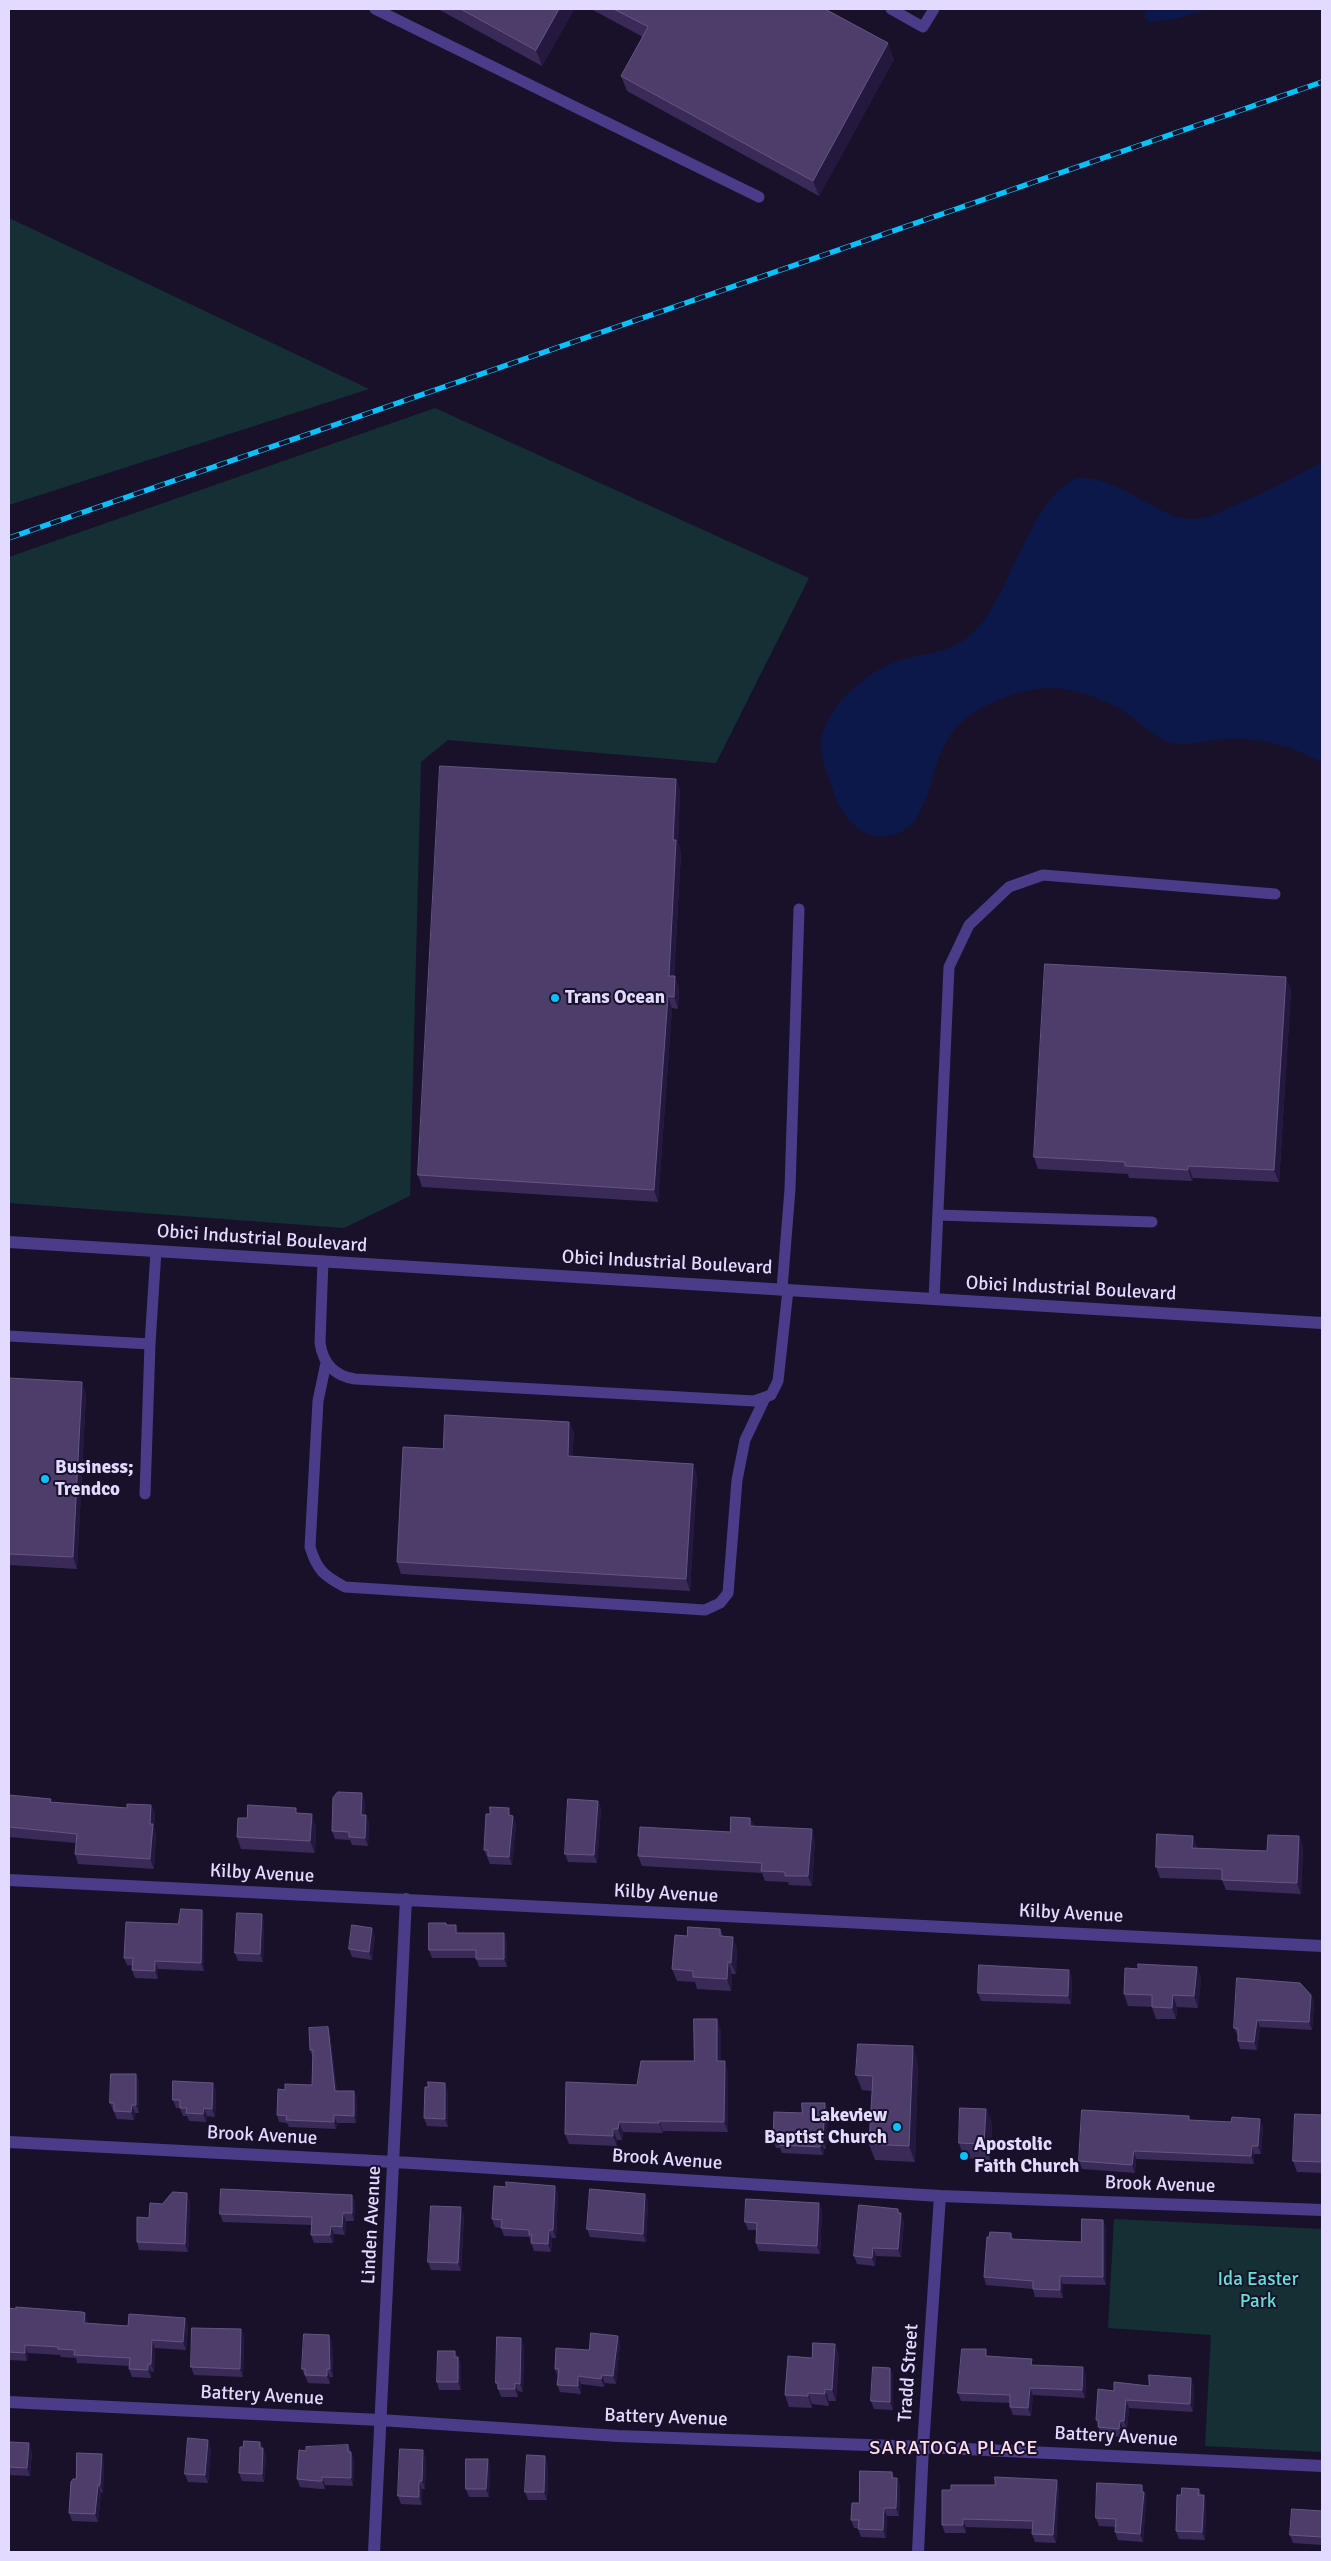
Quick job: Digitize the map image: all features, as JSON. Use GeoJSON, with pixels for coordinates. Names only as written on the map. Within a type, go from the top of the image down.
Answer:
{"type":"FeatureCollection","features":[{"type":"Feature","properties":{"kind":"street","name":"Obici Industrial Boulevard"},"geometry":{"type":"LineString","coordinates":[[9,1242],[1322,1322]]}},
{"type":"Feature","properties":{"kind":"street","name":"Kilby Avenue"},"geometry":{"type":"LineString","coordinates":[[9,1880],[1322,1946]]}},
{"type":"Feature","properties":{"kind":"street","name":"Linden Avenue"},"geometry":{"type":"LineString","coordinates":[[374,2552],[395,2162],[406,1899]]}},
{"type":"Feature","properties":{"kind":"street","name":"Brook Avenue"},"geometry":{"type":"LineString","coordinates":[[9,2142],[395,2162],[940,2196],[1322,2210]]}},
{"type":"Feature","properties":{"kind":"street","name":"Tradd Street"},"geometry":{"type":"LineString","coordinates":[[918,2552],[940,2196]]}},
{"type":"Feature","properties":{"kind":"street","name":"Battery Avenue"},"geometry":{"type":"LineString","coordinates":[[9,2402],[380,2420],[618,2436],[923,2447],[1322,2466]]}},
{"type":"Feature","properties":{"kind":"lane"},"geometry":{"type":"LineString","coordinates":[[375,9],[759,197]]}},
{"type":"Feature","properties":{"kind":"lane"},"geometry":{"type":"LineString","coordinates":[[890,9],[923,27],[934,9]]}},
{"type":"Feature","properties":{"kind":"lane"},"geometry":{"type":"LineString","coordinates":[[934,1299],[949,967],[969,925],[1009,887],[1043,875],[1275,894]]}},
{"type":"Feature","properties":{"kind":"lane"},"geometry":{"type":"LineString","coordinates":[[326,1363],[339,1374],[355,1379],[754,1401],[765,1398],[775,1390],[778,1381],[785,1289],[799,908]]}},
{"type":"Feature","properties":{"kind":"lane"},"geometry":{"type":"LineString","coordinates":[[938,1214],[1152,1222]]}},
{"type":"Feature","properties":{"kind":"lane"},"geometry":{"type":"LineString","coordinates":[[145,1494],[150,1344],[156,1251]]}},
{"type":"Feature","properties":{"kind":"lane"},"geometry":{"type":"LineString","coordinates":[[323,1262],[320,1343],[326,1363],[318,1401],[310,1547],[315,1564],[328,1578],[345,1587],[705,1610],[720,1603],[728,1593],[737,1480],[745,1440],[765,1398]]}},
{"type":"Feature","properties":{"kind":"lane"},"geometry":{"type":"LineString","coordinates":[[9,1336],[150,1344]]}},
{"type":"Feature","properties":{"kind":"green space"},"geometry":{"type":"Polygon","coordinates":[[[9,218],[369,389],[9,505],[9,218]]]}},
{"type":"Feature","properties":{"kind":"green space"},"geometry":{"type":"Polygon","coordinates":[[[435,408],[809,578],[716,763],[448,740],[421,762],[410,1196],[344,1228],[9,1203],[9,557],[435,408]]]}},
{"type":"Feature","properties":{"kind":"green space","name":"Ida Easter Park"},"geometry":{"type":"Polygon","coordinates":[[[1114,2219],[1322,2229],[1322,2452],[1205,2446],[1211,2335],[1108,2328],[1114,2219]]]}},
{"type":"Feature","properties":{"kind":"shaded area"},"geometry":{"type":"Polygon","coordinates":[[[1145,9],[1210,9],[1175,19],[1149,22],[1145,17],[1145,9]]]}},
{"type":"Feature","properties":{"kind":"shaded area"},"geometry":{"type":"Polygon","coordinates":[[[1322,462],[1322,763],[1297,750],[1257,740],[1229,739],[1186,744],[1169,742],[1156,736],[1120,709],[1102,700],[1068,690],[1034,689],[1000,699],[982,708],[970,715],[956,728],[948,738],[939,758],[924,804],[917,817],[907,828],[895,835],[872,835],[860,830],[846,816],[836,799],[823,758],[821,742],[824,729],[831,716],[849,693],[882,668],[908,658],[946,649],[958,644],[970,635],[982,623],[992,608],[1034,524],[1046,505],[1059,490],[1073,480],[1084,478],[1097,480],[1125,491],[1166,513],[1177,517],[1200,518],[1215,514],[1256,496],[1322,462]]]}},
{"type":"Feature","properties":{"kind":"building"},"geometry":{"type":"Polygon","coordinates":[[[461,9],[559,9],[536,50],[461,9]]]}},
{"type":"Feature","properties":{"kind":"building"},"geometry":{"type":"Polygon","coordinates":[[[614,9],[825,9],[888,43],[813,181],[621,76],[648,27],[614,9]]]}},
{"type":"Feature","properties":{"kind":"building","name":"Trans Ocean"},"geometry":{"type":"Polygon","coordinates":[[[440,766],[676,779],[673,840],[676,840],[669,976],[675,976],[674,997],[668,996],[654,1190],[418,1175],[440,766]]]}},
{"type":"Feature","properties":{"kind":"building"},"geometry":{"type":"Polygon","coordinates":[[[1045,964],[1286,977],[1274,1170],[1188,1166],[1188,1170],[1125,1166],[1125,1162],[1034,1157],[1045,964]]]}},
{"type":"Feature","properties":{"kind":"building","name":"Business; Trendco"},"geometry":{"type":"Polygon","coordinates":[[[9,1378],[82,1382],[73,1557],[9,1554],[9,1378]]]}},
{"type":"Feature","properties":{"kind":"building"},"geometry":{"type":"Polygon","coordinates":[[[445,1415],[569,1422],[568,1456],[693,1464],[686,1579],[397,1562],[403,1447],[443,1449],[445,1415]]]}},
{"type":"Feature","properties":{"kind":"building"},"geometry":{"type":"Polygon","coordinates":[[[338,1792],[362,1793],[361,1815],[366,1815],[365,1838],[349,1837],[349,1832],[332,1831],[333,1798],[338,1792]]]}},
{"type":"Feature","properties":{"kind":"building"},"geometry":{"type":"Polygon","coordinates":[[[9,1795],[51,1799],[50,1802],[127,1808],[127,1804],[151,1805],[150,1824],[153,1824],[150,1859],[75,1854],[77,1834],[9,1827],[9,1795]]]}},
{"type":"Feature","properties":{"kind":"building"},"geometry":{"type":"Polygon","coordinates":[[[568,1799],[598,1801],[594,1855],[565,1854],[568,1799]]]}},
{"type":"Feature","properties":{"kind":"building"},"geometry":{"type":"Polygon","coordinates":[[[248,1805],[296,1808],[296,1813],[312,1814],[310,1841],[237,1837],[238,1818],[247,1818],[248,1805]]]}},
{"type":"Feature","properties":{"kind":"building"},"geometry":{"type":"Polygon","coordinates":[[[490,1807],[509,1808],[509,1815],[513,1816],[509,1857],[488,1856],[488,1850],[484,1850],[486,1814],[490,1814],[490,1807]]]}},
{"type":"Feature","properties":{"kind":"building"},"geometry":{"type":"Polygon","coordinates":[[[731,1817],[750,1818],[750,1826],[812,1829],[808,1876],[785,1876],[785,1872],[761,1871],[762,1863],[638,1856],[640,1827],[730,1832],[731,1817]]]}},
{"type":"Feature","properties":{"kind":"building"},"geometry":{"type":"Polygon","coordinates":[[[1157,1834],[1193,1836],[1192,1848],[1267,1851],[1268,1835],[1299,1836],[1297,1883],[1222,1880],[1222,1869],[1156,1867],[1157,1834]]]}},
{"type":"Feature","properties":{"kind":"building"},"geometry":{"type":"Polygon","coordinates":[[[181,1909],[202,1910],[201,1963],[155,1961],[155,1971],[132,1970],[133,1958],[124,1958],[126,1922],[178,1924],[181,1909]]]}},
{"type":"Feature","properties":{"kind":"building"},"geometry":{"type":"Polygon","coordinates":[[[237,1913],[262,1914],[260,1954],[235,1953],[237,1913]]]}},
{"type":"Feature","properties":{"kind":"building"},"geometry":{"type":"Polygon","coordinates":[[[429,1923],[456,1925],[456,1933],[504,1933],[504,1959],[476,1959],[476,1950],[429,1950],[429,1923]]]}},
{"type":"Feature","properties":{"kind":"building"},"geometry":{"type":"Polygon","coordinates":[[[352,1925],[372,1928],[369,1952],[349,1949],[352,1925]]]}},
{"type":"Feature","properties":{"kind":"building"},"geometry":{"type":"Polygon","coordinates":[[[688,1927],[720,1929],[720,1936],[733,1937],[731,1963],[728,1962],[727,1979],[693,1977],[693,1971],[672,1969],[675,1935],[687,1936],[688,1927]]]}},
{"type":"Feature","properties":{"kind":"building"},"geometry":{"type":"Polygon","coordinates":[[[1138,1964],[1197,1967],[1194,1996],[1173,1995],[1172,2008],[1152,2007],[1152,1995],[1124,1994],[1125,1968],[1138,1969],[1138,1964]]]}},
{"type":"Feature","properties":{"kind":"building"},"geometry":{"type":"Polygon","coordinates":[[[979,1965],[1069,1970],[1068,1996],[978,1993],[979,1965]]]}},
{"type":"Feature","properties":{"kind":"building"},"geometry":{"type":"Polygon","coordinates":[[[1237,1978],[1300,1983],[1311,1995],[1309,2022],[1257,2020],[1254,2042],[1238,2041],[1238,2029],[1234,2028],[1237,1978]]]}},
{"type":"Feature","properties":{"kind":"building"},"geometry":{"type":"Polygon","coordinates":[[[694,2019],[717,2019],[717,2061],[725,2061],[724,2122],[619,2122],[618,2129],[613,2129],[613,2136],[565,2134],[566,2082],[637,2085],[641,2061],[694,2061],[694,2019]]]}},
{"type":"Feature","properties":{"kind":"building"},"geometry":{"type":"Polygon","coordinates":[[[328,2027],[335,2091],[354,2091],[354,2116],[334,2115],[334,2122],[286,2120],[287,2116],[277,2115],[278,2089],[285,2090],[285,2084],[312,2085],[313,2050],[310,2050],[309,2028],[328,2027]]]}},
{"type":"Feature","properties":{"kind":"building","name":"Lakeview Baptist Church"},"geometry":{"type":"Polygon","coordinates":[[[858,2044],[913,2046],[909,2146],[869,2144],[873,2076],[856,2075],[858,2044]]]}},
{"type":"Feature","properties":{"kind":"building"},"geometry":{"type":"Polygon","coordinates":[[[111,2074],[136,2074],[136,2105],[132,2105],[131,2112],[114,2111],[114,2103],[110,2103],[111,2074]]]}},
{"type":"Feature","properties":{"kind":"building"},"geometry":{"type":"Polygon","coordinates":[[[173,2081],[213,2083],[212,2109],[204,2108],[203,2114],[186,2113],[187,2108],[180,2108],[180,2100],[173,2100],[173,2081]]]}},
{"type":"Feature","properties":{"kind":"building"},"geometry":{"type":"Polygon","coordinates":[[[428,2082],[445,2083],[445,2119],[424,2118],[425,2087],[428,2087],[428,2082]]]}},
{"type":"Feature","properties":{"kind":"building"},"geometry":{"type":"Polygon","coordinates":[[[802,2103],[825,2103],[823,2141],[821,2141],[820,2147],[779,2145],[779,2140],[773,2140],[774,2112],[802,2113],[802,2103]]]}},
{"type":"Feature","properties":{"kind":"building"},"geometry":{"type":"Polygon","coordinates":[[[960,2108],[986,2109],[984,2144],[959,2143],[960,2108]]]}},
{"type":"Feature","properties":{"kind":"building"},"geometry":{"type":"Polygon","coordinates":[[[1082,2110],[1189,2116],[1189,2120],[1231,2122],[1232,2117],[1260,2119],[1258,2146],[1252,2146],[1251,2156],[1134,2151],[1132,2165],[1079,2161],[1082,2110]]]}},
{"type":"Feature","properties":{"kind":"building"},"geometry":{"type":"Polygon","coordinates":[[[1295,2114],[1322,2115],[1322,2162],[1293,2161],[1295,2114]]]}},
{"type":"Feature","properties":{"kind":"building"},"geometry":{"type":"Polygon","coordinates":[[[506,2182],[555,2186],[553,2230],[549,2230],[548,2244],[531,2243],[532,2235],[529,2235],[529,2230],[501,2228],[502,2220],[492,2219],[494,2186],[506,2187],[506,2182]]]}},
{"type":"Feature","properties":{"kind":"building"},"geometry":{"type":"Polygon","coordinates":[[[221,2189],[352,2195],[352,2213],[343,2213],[342,2227],[331,2226],[330,2235],[311,2235],[312,2217],[220,2214],[221,2189]]]}},
{"type":"Feature","properties":{"kind":"building"},"geometry":{"type":"Polygon","coordinates":[[[590,2189],[645,2194],[643,2234],[587,2229],[590,2189]]]}},
{"type":"Feature","properties":{"kind":"building"},"geometry":{"type":"Polygon","coordinates":[[[173,2192],[187,2193],[185,2244],[137,2242],[137,2217],[149,2218],[150,2203],[162,2204],[173,2192]]]}},
{"type":"Feature","properties":{"kind":"building"},"geometry":{"type":"Polygon","coordinates":[[[746,2199],[819,2203],[817,2246],[756,2243],[757,2223],[745,2222],[746,2199]]]}},
{"type":"Feature","properties":{"kind":"building"},"geometry":{"type":"Polygon","coordinates":[[[859,2205],[898,2209],[898,2213],[901,2213],[898,2249],[873,2248],[872,2258],[854,2256],[859,2205]]]}},
{"type":"Feature","properties":{"kind":"building"},"geometry":{"type":"Polygon","coordinates":[[[431,2206],[461,2207],[458,2263],[428,2262],[431,2206]]]}},
{"type":"Feature","properties":{"kind":"building"},"geometry":{"type":"Polygon","coordinates":[[[1082,2219],[1103,2220],[1103,2277],[1060,2276],[1060,2290],[1033,2289],[1033,2281],[984,2277],[987,2237],[989,2237],[990,2232],[1011,2233],[1011,2239],[1081,2242],[1082,2219]]]}},
{"type":"Feature","properties":{"kind":"building"},"geometry":{"type":"Polygon","coordinates":[[[16,2307],[82,2312],[85,2313],[84,2323],[128,2326],[129,2314],[185,2318],[183,2342],[152,2340],[151,2364],[148,2364],[148,2370],[129,2369],[130,2358],[74,2355],[75,2350],[58,2349],[58,2347],[25,2345],[25,2353],[9,2352],[9,2308],[16,2309],[16,2307]]]}},
{"type":"Feature","properties":{"kind":"building"},"geometry":{"type":"Polygon","coordinates":[[[192,2328],[241,2329],[240,2369],[191,2367],[192,2328]]]}},
{"type":"Feature","properties":{"kind":"building"},"geometry":{"type":"Polygon","coordinates":[[[591,2333],[618,2336],[613,2376],[602,2375],[601,2379],[578,2376],[578,2386],[557,2385],[559,2369],[555,2369],[556,2348],[589,2350],[591,2333]]]}},
{"type":"Feature","properties":{"kind":"building"},"geometry":{"type":"Polygon","coordinates":[[[304,2334],[329,2335],[330,2369],[327,2369],[327,2376],[305,2375],[305,2369],[302,2369],[304,2334]]]}},
{"type":"Feature","properties":{"kind":"building"},"geometry":{"type":"Polygon","coordinates":[[[497,2337],[521,2338],[520,2384],[515,2383],[515,2389],[498,2389],[498,2383],[496,2383],[497,2337]]]}},
{"type":"Feature","properties":{"kind":"building"},"geometry":{"type":"Polygon","coordinates":[[[813,2343],[835,2344],[832,2390],[825,2389],[825,2394],[808,2393],[808,2396],[785,2395],[788,2356],[812,2358],[813,2343]]]}},
{"type":"Feature","properties":{"kind":"building"},"geometry":{"type":"Polygon","coordinates":[[[962,2349],[986,2349],[986,2356],[1032,2359],[1031,2365],[1083,2367],[1082,2390],[1030,2388],[1028,2408],[1010,2407],[1010,2395],[958,2393],[962,2349]]]}},
{"type":"Feature","properties":{"kind":"building"},"geometry":{"type":"Polygon","coordinates":[[[438,2351],[455,2351],[455,2357],[458,2357],[458,2382],[437,2382],[438,2351]]]}},
{"type":"Feature","properties":{"kind":"building"},"geometry":{"type":"Polygon","coordinates":[[[873,2367],[890,2368],[890,2402],[871,2401],[873,2367]]]}},
{"type":"Feature","properties":{"kind":"building"},"geometry":{"type":"Polygon","coordinates":[[[1149,2375],[1191,2378],[1190,2404],[1126,2400],[1124,2421],[1120,2421],[1119,2429],[1098,2427],[1099,2420],[1096,2420],[1098,2389],[1114,2391],[1114,2382],[1149,2386],[1149,2375]]]}},
{"type":"Feature","properties":{"kind":"building"},"geometry":{"type":"Polygon","coordinates":[[[188,2438],[208,2440],[205,2475],[185,2474],[188,2438]]]}},
{"type":"Feature","properties":{"kind":"building"},"geometry":{"type":"Polygon","coordinates":[[[244,2441],[260,2442],[260,2448],[263,2448],[262,2474],[239,2473],[240,2447],[243,2447],[244,2441]]]}},
{"type":"Feature","properties":{"kind":"building"},"geometry":{"type":"Polygon","coordinates":[[[9,2442],[29,2443],[27,2468],[9,2467],[9,2442]]]}},
{"type":"Feature","properties":{"kind":"building"},"geometry":{"type":"Polygon","coordinates":[[[348,2445],[348,2452],[351,2452],[351,2478],[322,2477],[322,2481],[297,2479],[299,2450],[306,2451],[306,2447],[348,2445]]]}},
{"type":"Feature","properties":{"kind":"building"},"geometry":{"type":"Polygon","coordinates":[[[400,2449],[423,2450],[422,2481],[419,2481],[419,2497],[398,2496],[400,2449]]]}},
{"type":"Feature","properties":{"kind":"building"},"geometry":{"type":"Polygon","coordinates":[[[77,2453],[102,2454],[100,2485],[98,2485],[95,2514],[69,2513],[71,2482],[73,2479],[76,2479],[77,2453]]]}},
{"type":"Feature","properties":{"kind":"building"},"geometry":{"type":"Polygon","coordinates":[[[527,2455],[545,2456],[544,2492],[525,2492],[527,2455]]]}},
{"type":"Feature","properties":{"kind":"building"},"geometry":{"type":"Polygon","coordinates":[[[466,2459],[488,2459],[486,2489],[466,2489],[466,2459]]]}},
{"type":"Feature","properties":{"kind":"building"},"geometry":{"type":"Polygon","coordinates":[[[860,2471],[892,2472],[892,2478],[897,2478],[896,2508],[884,2508],[883,2530],[858,2529],[859,2520],[851,2520],[852,2503],[859,2503],[860,2471]]]}},
{"type":"Feature","properties":{"kind":"building"},"geometry":{"type":"Polygon","coordinates":[[[995,2477],[1057,2480],[1053,2535],[1032,2534],[1033,2521],[963,2519],[963,2525],[942,2525],[942,2490],[951,2490],[951,2485],[995,2485],[995,2477]]]}},
{"type":"Feature","properties":{"kind":"building"},"geometry":{"type":"Polygon","coordinates":[[[1097,2483],[1142,2485],[1142,2492],[1144,2492],[1140,2534],[1115,2532],[1116,2519],[1096,2518],[1097,2483]]]}},
{"type":"Feature","properties":{"kind":"building"},"geometry":{"type":"Polygon","coordinates":[[[1182,2488],[1199,2489],[1198,2495],[1204,2495],[1202,2532],[1176,2531],[1177,2495],[1181,2495],[1182,2488]]]}},
{"type":"Feature","properties":{"kind":"building"},"geometry":{"type":"Polygon","coordinates":[[[1292,2509],[1322,2511],[1322,2537],[1290,2535],[1292,2509]]]}},
{"type":"Feature","properties":{"kind":"railway"},"geometry":{"type":"LineString","coordinates":[[9,538],[1322,82]]}},
{"type":"Feature","properties":{"kind":"place","name":"Trans Ocean"},"geometry":{"type":"Point","coordinates":[555,998]}},
{"type":"Feature","properties":{"kind":"place","name":"Business; Trendco"},"geometry":{"type":"Point","coordinates":[45,1479]}},
{"type":"Feature","properties":{"kind":"place","name":"Lakeview Baptist Church"},"geometry":{"type":"Point","coordinates":[897,2127]}},
{"type":"Feature","properties":{"kind":"place","name":"Apostolic Faith Church"},"geometry":{"type":"Point","coordinates":[964,2156]}},
{"type":"Feature","properties":{"kind":"district","name":"SARATOGA PLACE"},"geometry":{"type":"Point","coordinates":[954,2449]}}]}
